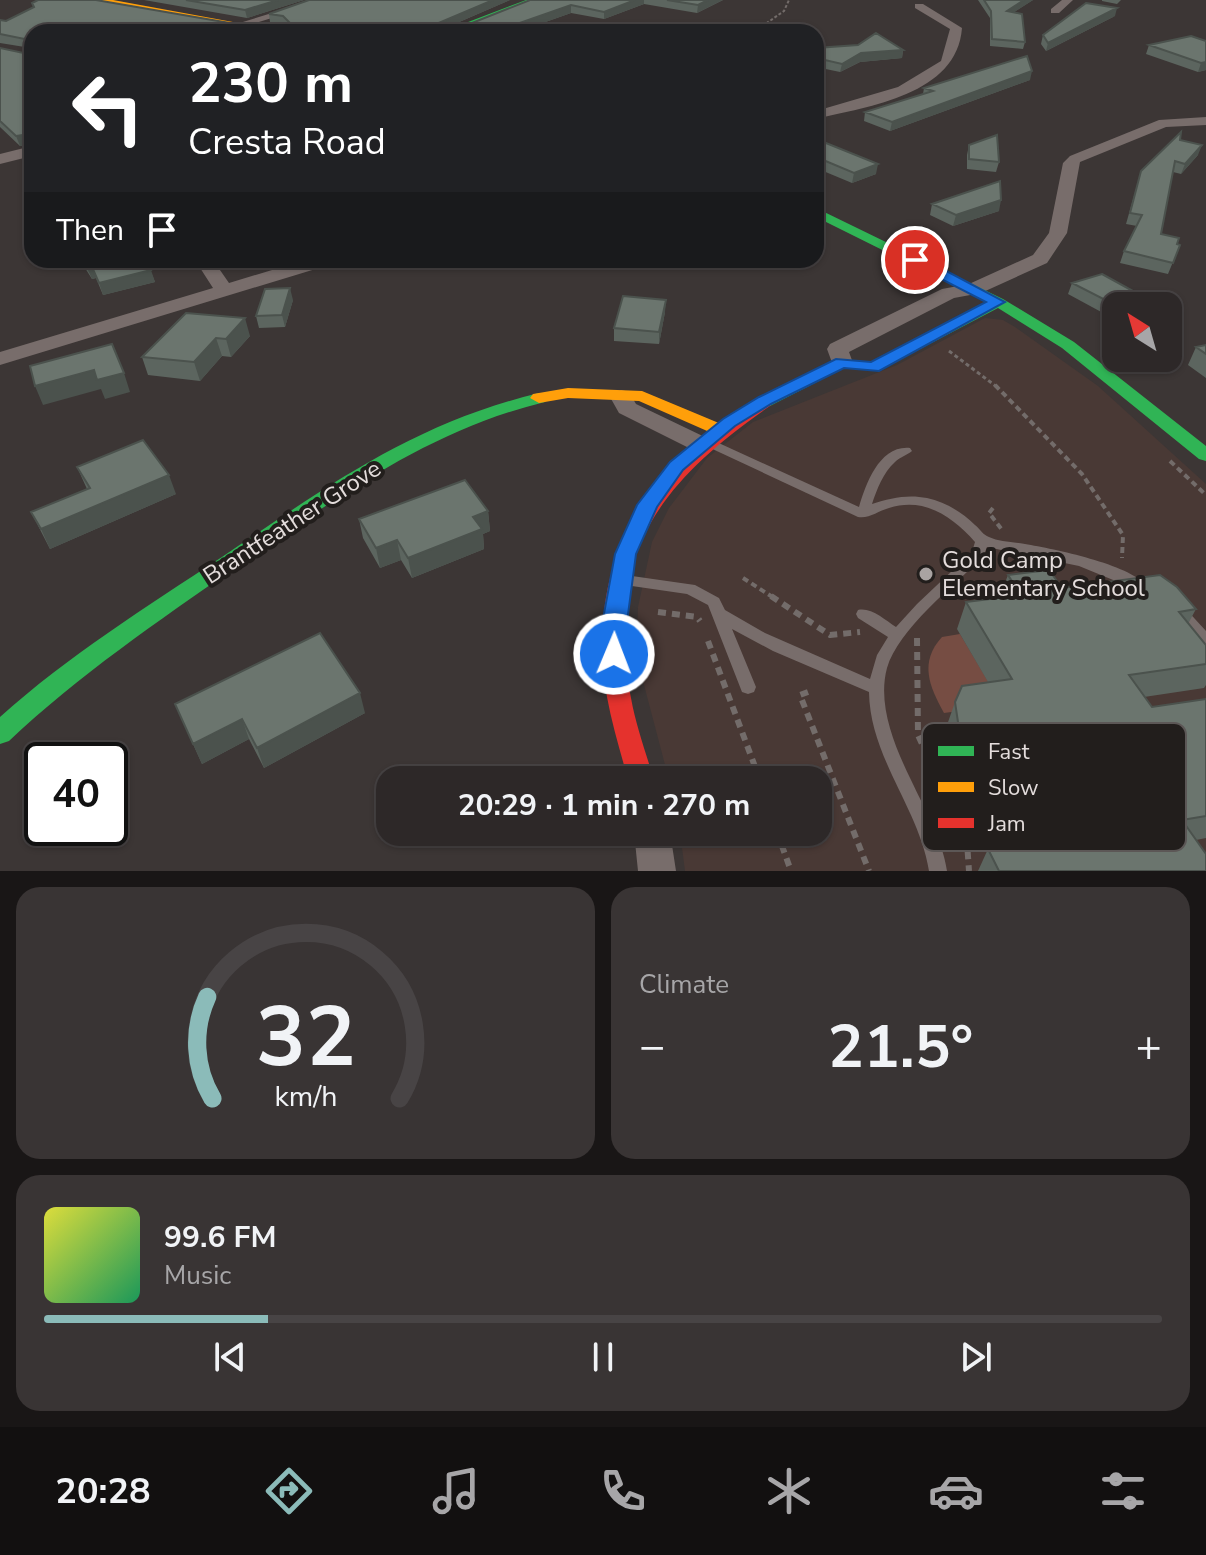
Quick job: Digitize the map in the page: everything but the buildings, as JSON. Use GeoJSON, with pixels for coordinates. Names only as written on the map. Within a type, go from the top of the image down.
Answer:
{"type":"FeatureCollection","features":[{"type":"Feature","properties":{"kind":"street"},"geometry":{"type":"LineString","coordinates":[[99,0],[233,24]]}},
{"type":"Feature","properties":{"kind":"street"},"geometry":{"type":"LineString","coordinates":[[242,24],[325,0]]}},
{"type":"Feature","properties":{"kind":"street"},"geometry":{"type":"LineString","coordinates":[[468,24],[533,0]]}},
{"type":"Feature","properties":{"kind":"street"},"geometry":{"type":"LineString","coordinates":[[1055,11],[1068,0]]}},
{"type":"Feature","properties":{"kind":"street"},"geometry":{"type":"LineString","coordinates":[[824,112],[915,83],[948,61],[955,44],[956,28],[919,6]]}},
{"type":"Feature","properties":{"kind":"street"},"geometry":{"type":"LineString","coordinates":[[842,363],[838,349],[949,293],[974,289],[1031,263],[1051,247],[1058,233],[1075,159],[1164,123],[1206,121]]}},
{"type":"Feature","properties":{"kind":"street"},"geometry":{"type":"LineString","coordinates":[[0,159],[24,153]]}},
{"type":"Feature","properties":{"kind":"street"},"geometry":{"type":"LineString","coordinates":[[824,216],[974,289],[1068,345],[1206,455]]}},
{"type":"Feature","properties":{"kind":"street"},"geometry":{"type":"LineString","coordinates":[[210,268],[224,289]]}},
{"type":"Feature","properties":{"kind":"street"},"geometry":{"type":"LineString","coordinates":[[0,359],[297,268]]}},
{"type":"Feature","properties":{"kind":"street"},"geometry":{"type":"LineString","coordinates":[[637,766],[617,686],[614,654],[619,579],[625,554],[647,505],[677,466],[709,438],[765,401],[842,363],[874,367],[943,341],[998,302]]}},
{"type":"Feature","properties":{"kind":"street"},"geometry":{"type":"LineString","coordinates":[[906,315],[943,341]]}},
{"type":"Feature","properties":{"kind":"street","name":"Brantfeather Grove"},"geometry":{"type":"LineString","coordinates":[[0,733],[45,689],[89,656],[377,465],[445,431],[518,402],[568,393],[621,397],[627,408],[709,438]]}},
{"type":"Feature","properties":{"kind":"street"},"geometry":{"type":"LineString","coordinates":[[654,846],[657,871]]}},
{"type":"Feature","properties":{"kind":"lane"},"geometry":{"type":"LineString","coordinates":[[709,438],[863,514]]}},
{"type":"Feature","properties":{"kind":"lane"},"geometry":{"type":"LineString","coordinates":[[863,514],[874,480],[899,453],[906,451]]}},
{"type":"Feature","properties":{"kind":"lane"},"geometry":{"type":"LineString","coordinates":[[863,514],[888,501],[904,498],[950,512],[969,525],[982,541],[1054,554],[1120,575],[1160,597],[1206,641]]}},
{"type":"Feature","properties":{"kind":"lane"},"geometry":{"type":"LineString","coordinates":[[922,824],[894,763],[876,706],[879,667],[898,636],[978,554],[982,541]]}},
{"type":"Feature","properties":{"kind":"lane"},"geometry":{"type":"LineString","coordinates":[[619,579],[690,589],[714,602],[722,615],[748,687]]}},
{"type":"Feature","properties":{"kind":"lane"},"geometry":{"type":"LineString","coordinates":[[863,614],[898,636]]}},
{"type":"Feature","properties":{"kind":"lane"},"geometry":{"type":"LineString","coordinates":[[722,615],[759,639],[877,689]]}},
{"type":"Feature","properties":{"kind":"lane"},"geometry":{"type":"LineString","coordinates":[[932,851],[938,871]]}},
{"type":"Feature","properties":{"kind":"path"},"geometry":{"type":"LineString","coordinates":[[765,24],[784,11],[789,0]]}},
{"type":"Feature","properties":{"kind":"path"},"geometry":{"type":"LineString","coordinates":[[943,341],[1026,413],[1082,474],[1123,535],[1120,575]]}},
{"type":"Feature","properties":{"kind":"path"},"geometry":{"type":"LineString","coordinates":[[960,592],[1001,544],[1003,528],[989,513],[993,508]]}},
{"type":"Feature","properties":{"kind":"path"},"geometry":{"type":"LineString","coordinates":[[743,578],[830,635],[857,632],[918,636],[918,735],[922,744]]}},
{"type":"Feature","properties":{"kind":"path"},"geometry":{"type":"LineString","coordinates":[[970,581],[996,608]]}},
{"type":"Feature","properties":{"kind":"path"},"geometry":{"type":"LineString","coordinates":[[658,612],[697,617],[703,625],[721,685],[730,695],[755,766]]}},
{"type":"Feature","properties":{"kind":"path"},"geometry":{"type":"LineString","coordinates":[[808,692],[800,695],[869,871]]}},
{"type":"Feature","properties":{"kind":"path"},"geometry":{"type":"LineString","coordinates":[[782,846],[791,871]]}},
{"type":"Feature","properties":{"kind":"path"},"geometry":{"type":"LineString","coordinates":[[968,851],[969,871]]}},
{"type":"Feature","properties":{"kind":"shaded area","name":"Gold Camp Elementary School"},"geometry":{"type":"Polygon","coordinates":[[[985,318],[1003,320],[1098,386],[1206,484],[1206,871],[685,871],[682,846],[832,846],[832,766],[665,766],[643,681],[637,637],[638,607],[652,542],[669,508],[707,458],[753,422],[897,365],[985,318]]]}},
{"type":"Feature","properties":{"kind":"shaded area"},"geometry":{"type":"Polygon","coordinates":[[[960,634],[1002,705],[944,713],[931,684],[930,656],[942,637],[960,634]]]}},
{"type":"Feature","properties":{"kind":"traffic: fast"},"geometry":{"type":"LineString","coordinates":[[468,24],[533,0]]}},
{"type":"Feature","properties":{"kind":"traffic: fast"},"geometry":{"type":"LineString","coordinates":[[824,216],[998,302],[1068,345],[1206,455]]}},
{"type":"Feature","properties":{"kind":"traffic: fast"},"geometry":{"type":"LineString","coordinates":[[764,402],[842,363],[874,367],[998,302]]}},
{"type":"Feature","properties":{"kind":"traffic: fast"},"geometry":{"type":"LineString","coordinates":[[0,733],[110,643],[376,464],[456,423],[497,408],[539,398]]}},
{"type":"Feature","properties":{"kind":"traffic: slow"},"geometry":{"type":"LineString","coordinates":[[99,0],[238,24]]}},
{"type":"Feature","properties":{"kind":"traffic: slow"},"geometry":{"type":"LineString","coordinates":[[539,398],[568,393],[642,396],[720,430]]}},
{"type":"Feature","properties":{"kind":"traffic: jam"},"geometry":{"type":"LineString","coordinates":[[637,766],[619,697],[614,636],[617,593],[626,554],[642,519],[664,487],[691,457],[764,402]]}},
{"type":"Feature","properties":{"kind":"place","name":"Gold Camp Elementary School"},"geometry":{"type":"Point","coordinates":[926,574]}},
{"type":"Feature","properties":{"kind":"route"},"geometry":{"type":"LineString","coordinates":[[614,654],[614,619],[625,554],[647,505],[677,466],[729,422],[765,401],[842,363],[874,367],[998,302],[915,260]]}}]}
